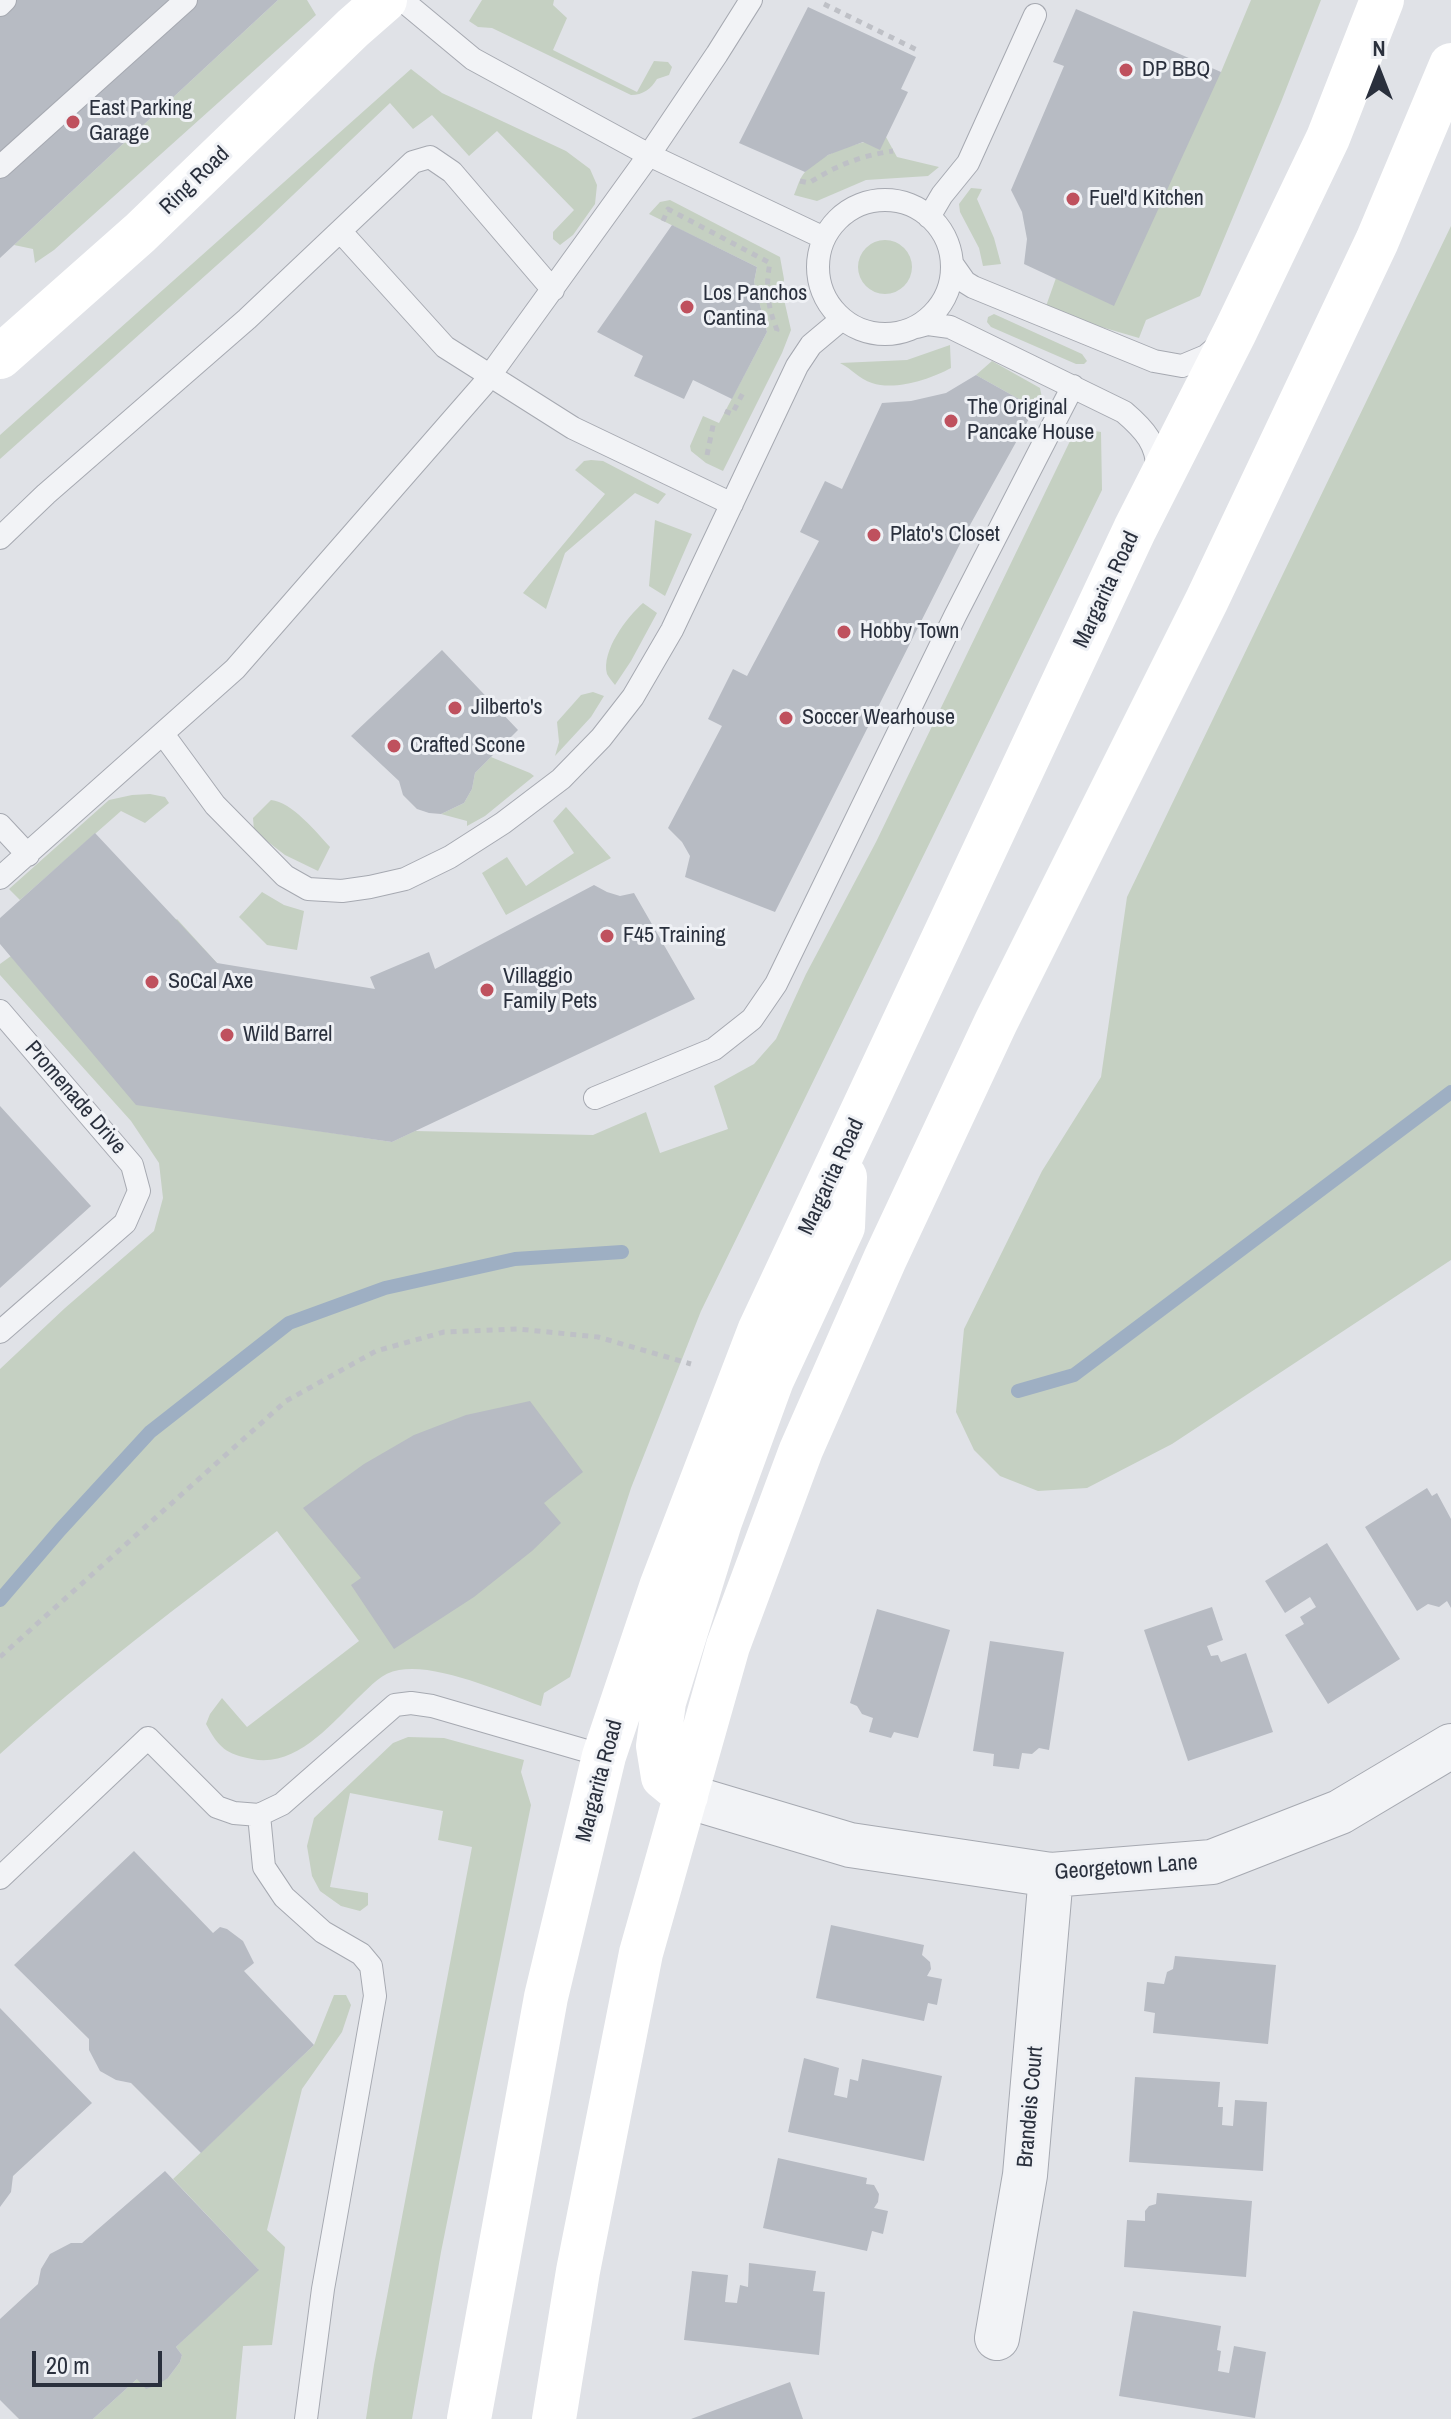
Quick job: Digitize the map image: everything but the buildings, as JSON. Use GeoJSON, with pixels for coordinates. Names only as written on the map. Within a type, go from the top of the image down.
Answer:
{"type":"FeatureCollection","features":[{"type":"Feature","properties":{"kind":"main road","name":"Ring Road"},"geometry":{"type":"LineString","coordinates":[[0,357],[140,233],[385,0]]}},
{"type":"Feature","properties":{"kind":"main road","name":"Margarita Road"},"geometry":{"type":"LineString","coordinates":[[469,2419],[546,1997],[604,1756],[661,1587],[760,1329],[1155,490],[1328,138],[1382,0]]}},
{"type":"Feature","properties":{"kind":"main road"},"geometry":{"type":"LineString","coordinates":[[554,2419],[578,2271],[641,1953],[728,1646],[801,1450],[885,1259],[996,1022],[1207,600],[1377,241],[1447,85]]}},
{"type":"Feature","properties":{"kind":"main road"},"geometry":{"type":"LineString","coordinates":[[686,1796],[663,1777],[658,1746],[664,1702],[720,1522],[772,1380],[843,1227],[847,1147]]}},
{"type":"Feature","properties":{"kind":"street","name":"Georgetown Lane"},"geometry":{"type":"LineString","coordinates":[[686,1796],[850,1845],[1051,1875],[1212,1862],[1340,1812],[1449,1750]]}},
{"type":"Feature","properties":{"kind":"street","name":"Brandeis Court"},"geometry":{"type":"LineString","coordinates":[[997,2338],[1025,2175],[1051,1875]]}},
{"type":"Feature","properties":{"kind":"lane"},"geometry":{"type":"LineString","coordinates":[[0,5],[5,0]]}},
{"type":"Feature","properties":{"kind":"lane"},"geometry":{"type":"LineString","coordinates":[[0,167],[186,0]]}},
{"type":"Feature","properties":{"kind":"lane"},"geometry":{"type":"LineString","coordinates":[[402,0],[473,59],[649,155],[824,238]]}},
{"type":"Feature","properties":{"kind":"lane"},"geometry":{"type":"LineString","coordinates":[[0,878],[235,669],[490,374],[649,155],[751,0]]}},
{"type":"Feature","properties":{"kind":"lane"},"geometry":{"type":"LineString","coordinates":[[929,217],[968,163],[1035,15]]}},
{"type":"Feature","properties":{"kind":"lane"},"geometry":{"type":"LineString","coordinates":[[0,538],[57,484],[247,319],[413,162],[430,157],[452,172],[553,290]]}},
{"type":"Feature","properties":{"kind":"lane"},"geometry":{"type":"LineString","coordinates":[[916,327],[941,306],[952,278],[953,265],[946,238],[929,217],[908,204],[892,200],[874,201],[846,212],[824,238],[819,253],[818,279],[823,294],[842,319],[858,330],[876,334],[900,333],[928,324],[950,327],[1124,412],[1141,426],[1153,444],[1158,463],[1155,490]]}},
{"type":"Feature","properties":{"kind":"lane"},"geometry":{"type":"LineString","coordinates":[[341,232],[445,347],[573,428],[732,504]]}},
{"type":"Feature","properties":{"kind":"lane"},"geometry":{"type":"LineString","coordinates":[[953,265],[965,282],[973,287],[1154,361],[1182,366],[1206,356],[1235,332]]}},
{"type":"Feature","properties":{"kind":"lane"},"geometry":{"type":"LineString","coordinates":[[163,734],[215,805],[285,876],[308,889],[342,891],[370,887],[405,879],[450,857],[503,823],[561,779],[601,738],[633,697],[672,630],[797,366],[811,345],[842,319]]}},
{"type":"Feature","properties":{"kind":"lane"},"geometry":{"type":"LineString","coordinates":[[595,1098],[714,1049],[752,1019],[776,984],[955,616],[1073,386]]}},
{"type":"Feature","properties":{"kind":"lane"},"geometry":{"type":"LineString","coordinates":[[0,825],[28,855]]}},
{"type":"Feature","properties":{"kind":"lane","name":"Promenade Drive"},"geometry":{"type":"LineString","coordinates":[[0,1011],[132,1165],[139,1191],[125,1223],[0,1332]]}},
{"type":"Feature","properties":{"kind":"lane"},"geometry":{"type":"LineString","coordinates":[[0,1878],[148,1738],[217,1807],[234,1813],[259,1815],[282,1804],[395,1705],[411,1703],[432,1706],[604,1756]]}},
{"type":"Feature","properties":{"kind":"lane"},"geometry":{"type":"LineString","coordinates":[[259,1815],[264,1867],[293,1906],[323,1932],[361,1954],[371,1966],[375,1996],[323,2289],[306,2419]]}},
{"type":"Feature","properties":{"kind":"path"},"geometry":{"type":"LineString","coordinates":[[824,4],[919,51]]}},
{"type":"Feature","properties":{"kind":"path"},"geometry":{"type":"LineString","coordinates":[[800,181],[809,183],[837,165],[870,154],[893,151]]}},
{"type":"Feature","properties":{"kind":"path"},"geometry":{"type":"LineString","coordinates":[[663,221],[668,209],[770,263],[766,280],[771,316],[777,330],[773,338]]}},
{"type":"Feature","properties":{"kind":"path"},"geometry":{"type":"LineString","coordinates":[[725,411],[732,414],[747,387]]}},
{"type":"Feature","properties":{"kind":"path"},"geometry":{"type":"LineString","coordinates":[[706,463],[714,421]]}},
{"type":"Feature","properties":{"kind":"path"},"geometry":{"type":"LineString","coordinates":[[0,1657],[286,1401],[376,1351],[444,1332],[518,1329],[598,1337],[691,1364]]}},
{"type":"Feature","properties":{"kind":"green space"},"geometry":{"type":"Polygon","coordinates":[[[278,0],[307,0],[316,15],[54,250],[35,263],[33,249],[14,245],[278,0]]]}},
{"type":"Feature","properties":{"kind":"green space"},"geometry":{"type":"Polygon","coordinates":[[[482,0],[554,0],[553,5],[567,18],[553,50],[637,92],[654,61],[668,62],[672,67],[669,75],[657,79],[643,93],[631,95],[492,28],[478,27],[469,21],[482,0]]]}},
{"type":"Feature","properties":{"kind":"green space"},"geometry":{"type":"Polygon","coordinates":[[[1251,0],[1321,0],[1200,296],[1146,320],[1139,338],[1045,309],[1056,278],[1221,72],[1251,0]]]}},
{"type":"Feature","properties":{"kind":"green space"},"geometry":{"type":"Polygon","coordinates":[[[411,69],[442,93],[566,151],[590,169],[597,185],[595,204],[573,235],[560,245],[553,239],[553,232],[574,210],[497,131],[469,156],[432,115],[413,129],[390,103],[254,232],[0,459],[0,435],[411,69]]]}},
{"type":"Feature","properties":{"kind":"green space"},"geometry":{"type":"Polygon","coordinates":[[[886,137],[897,157],[939,167],[928,176],[866,180],[817,201],[794,195],[803,174],[821,159],[854,145],[886,137]]]}},
{"type":"Feature","properties":{"kind":"green space"},"geometry":{"type":"Polygon","coordinates":[[[971,188],[982,189],[977,199],[994,238],[1001,264],[983,266],[979,248],[960,212],[959,204],[971,188]]]}},
{"type":"Feature","properties":{"kind":"green space"},"geometry":{"type":"Polygon","coordinates":[[[670,200],[780,257],[783,295],[791,330],[723,471],[706,463],[691,451],[690,446],[703,416],[719,423],[767,332],[754,282],[757,267],[649,214],[660,202],[670,200]]]}},
{"type":"Feature","properties":{"kind":"green space"},"geometry":{"type":"Polygon","coordinates":[[[1451,226],[1451,1260],[1172,1444],[1087,1488],[1038,1491],[1000,1476],[974,1450],[956,1412],[964,1329],[1042,1171],[1101,1077],[1127,897],[1451,226]]]}},
{"type":"Feature","properties":{"kind":"green space"},"geometry":{"type":"Polygon","coordinates":[[[885,240],[904,248],[912,267],[904,286],[885,294],[866,286],[858,267],[866,248],[885,240]]]}},
{"type":"Feature","properties":{"kind":"green space"},"geometry":{"type":"Polygon","coordinates":[[[994,314],[1082,354],[1087,361],[1076,364],[991,327],[988,317],[994,314]]]}},
{"type":"Feature","properties":{"kind":"green space"},"geometry":{"type":"Polygon","coordinates":[[[950,345],[951,368],[902,385],[872,383],[840,363],[907,360],[950,345]]]}},
{"type":"Feature","properties":{"kind":"green space"},"geometry":{"type":"Polygon","coordinates":[[[992,361],[1040,388],[1042,398],[1035,408],[976,375],[992,361]]]}},
{"type":"Feature","properties":{"kind":"green space"},"geometry":{"type":"Polygon","coordinates":[[[1082,429],[1101,432],[1102,490],[701,1311],[631,1488],[570,1677],[544,1693],[541,1706],[451,1675],[415,1669],[399,1670],[377,1680],[312,1742],[298,1750],[268,1760],[229,1752],[219,1744],[206,1724],[222,1698],[247,1727],[359,1641],[277,1531],[101,1667],[0,1754],[0,1369],[154,1231],[163,1198],[159,1163],[131,1121],[0,975],[0,964],[11,956],[65,1019],[177,919],[217,963],[180,1110],[392,1142],[415,1131],[593,1135],[646,1112],[660,1153],[728,1129],[714,1086],[754,1064],[776,1039],[806,974],[876,842],[1070,441],[1082,429]]]}},
{"type":"Feature","properties":{"kind":"green space"},"geometry":{"type":"Polygon","coordinates":[[[584,461],[603,461],[666,494],[658,504],[635,493],[565,553],[546,609],[523,593],[605,494],[575,470],[584,461]]]}},
{"type":"Feature","properties":{"kind":"green space"},"geometry":{"type":"Polygon","coordinates":[[[655,520],[692,534],[665,596],[649,586],[655,520]]]}},
{"type":"Feature","properties":{"kind":"green space"},"geometry":{"type":"Polygon","coordinates":[[[643,603],[657,613],[615,685],[607,674],[608,655],[623,626],[643,603]]]}},
{"type":"Feature","properties":{"kind":"green space"},"geometry":{"type":"Polygon","coordinates":[[[593,692],[604,696],[591,717],[555,756],[559,742],[557,722],[581,695],[593,692]]]}},
{"type":"Feature","properties":{"kind":"green space"},"geometry":{"type":"Polygon","coordinates":[[[491,757],[534,776],[485,816],[467,826],[467,821],[441,814],[464,803],[472,789],[475,773],[491,757]]]}},
{"type":"Feature","properties":{"kind":"green space"},"geometry":{"type":"Polygon","coordinates":[[[150,794],[165,797],[169,803],[145,823],[121,811],[20,900],[9,889],[109,800],[150,794]]]}},
{"type":"Feature","properties":{"kind":"green space"},"geometry":{"type":"Polygon","coordinates":[[[271,800],[295,812],[330,847],[318,871],[285,855],[254,831],[253,818],[271,800]]]}},
{"type":"Feature","properties":{"kind":"green space"},"geometry":{"type":"Polygon","coordinates":[[[566,807],[611,858],[506,915],[482,873],[507,857],[526,886],[574,853],[553,821],[566,807]]]}},
{"type":"Feature","properties":{"kind":"green space"},"geometry":{"type":"Polygon","coordinates":[[[262,892],[284,905],[304,911],[297,950],[267,945],[239,917],[262,892]]]}},
{"type":"Feature","properties":{"kind":"green space"},"geometry":{"type":"Polygon","coordinates":[[[408,1737],[444,1738],[524,1760],[521,1772],[531,1805],[441,2252],[412,2419],[366,2419],[472,1847],[438,1840],[443,1811],[350,1793],[330,1887],[368,1893],[368,1905],[360,1911],[341,1906],[320,1891],[312,1876],[307,1846],[314,1818],[393,1743],[408,1737]]]}},
{"type":"Feature","properties":{"kind":"green space"},"geometry":{"type":"Polygon","coordinates":[[[334,1995],[346,1995],[351,2005],[342,2032],[302,2089],[267,2230],[285,2247],[272,2345],[243,2346],[236,2419],[93,2419],[137,2379],[168,2378],[182,2355],[176,2347],[258,2269],[173,2179],[314,2045],[334,1995]]]}},
{"type":"Feature","properties":{"kind":"waterway"},"geometry":{"type":"LineString","coordinates":[[1018,1391],[1074,1375],[1451,1092]]}},
{"type":"Feature","properties":{"kind":"waterway"},"geometry":{"type":"LineString","coordinates":[[0,1600],[150,1432],[289,1323],[385,1288],[515,1259],[622,1252]]}},
{"type":"Feature","properties":{"kind":"place","name":"DP BBQ"},"geometry":{"type":"Point","coordinates":[1126,70]}},
{"type":"Feature","properties":{"kind":"place","name":"East Parking Garage"},"geometry":{"type":"Point","coordinates":[73,122]}},
{"type":"Feature","properties":{"kind":"place","name":"Fuel'd Kitchen"},"geometry":{"type":"Point","coordinates":[1073,199]}},
{"type":"Feature","properties":{"kind":"place","name":"Los Panchos Cantina"},"geometry":{"type":"Point","coordinates":[687,307]}},
{"type":"Feature","properties":{"kind":"place","name":"The Original Pancake House"},"geometry":{"type":"Point","coordinates":[951,421]}},
{"type":"Feature","properties":{"kind":"place","name":"Plato's Closet"},"geometry":{"type":"Point","coordinates":[874,535]}},
{"type":"Feature","properties":{"kind":"place","name":"Hobby Town"},"geometry":{"type":"Point","coordinates":[844,632]}},
{"type":"Feature","properties":{"kind":"place","name":"Jilberto's"},"geometry":{"type":"Point","coordinates":[455,708]}},
{"type":"Feature","properties":{"kind":"place","name":"Soccer Wearhouse"},"geometry":{"type":"Point","coordinates":[786,718]}},
{"type":"Feature","properties":{"kind":"place","name":"Crafted Scone"},"geometry":{"type":"Point","coordinates":[394,746]}},
{"type":"Feature","properties":{"kind":"place","name":"F45 Training"},"geometry":{"type":"Point","coordinates":[607,936]}},
{"type":"Feature","properties":{"kind":"place","name":"SoCal Axe"},"geometry":{"type":"Point","coordinates":[152,982]}},
{"type":"Feature","properties":{"kind":"place","name":"Villaggio Family Pets"},"geometry":{"type":"Point","coordinates":[487,990]}},
{"type":"Feature","properties":{"kind":"place","name":"Wild Barrel"},"geometry":{"type":"Point","coordinates":[227,1035]}}]}
